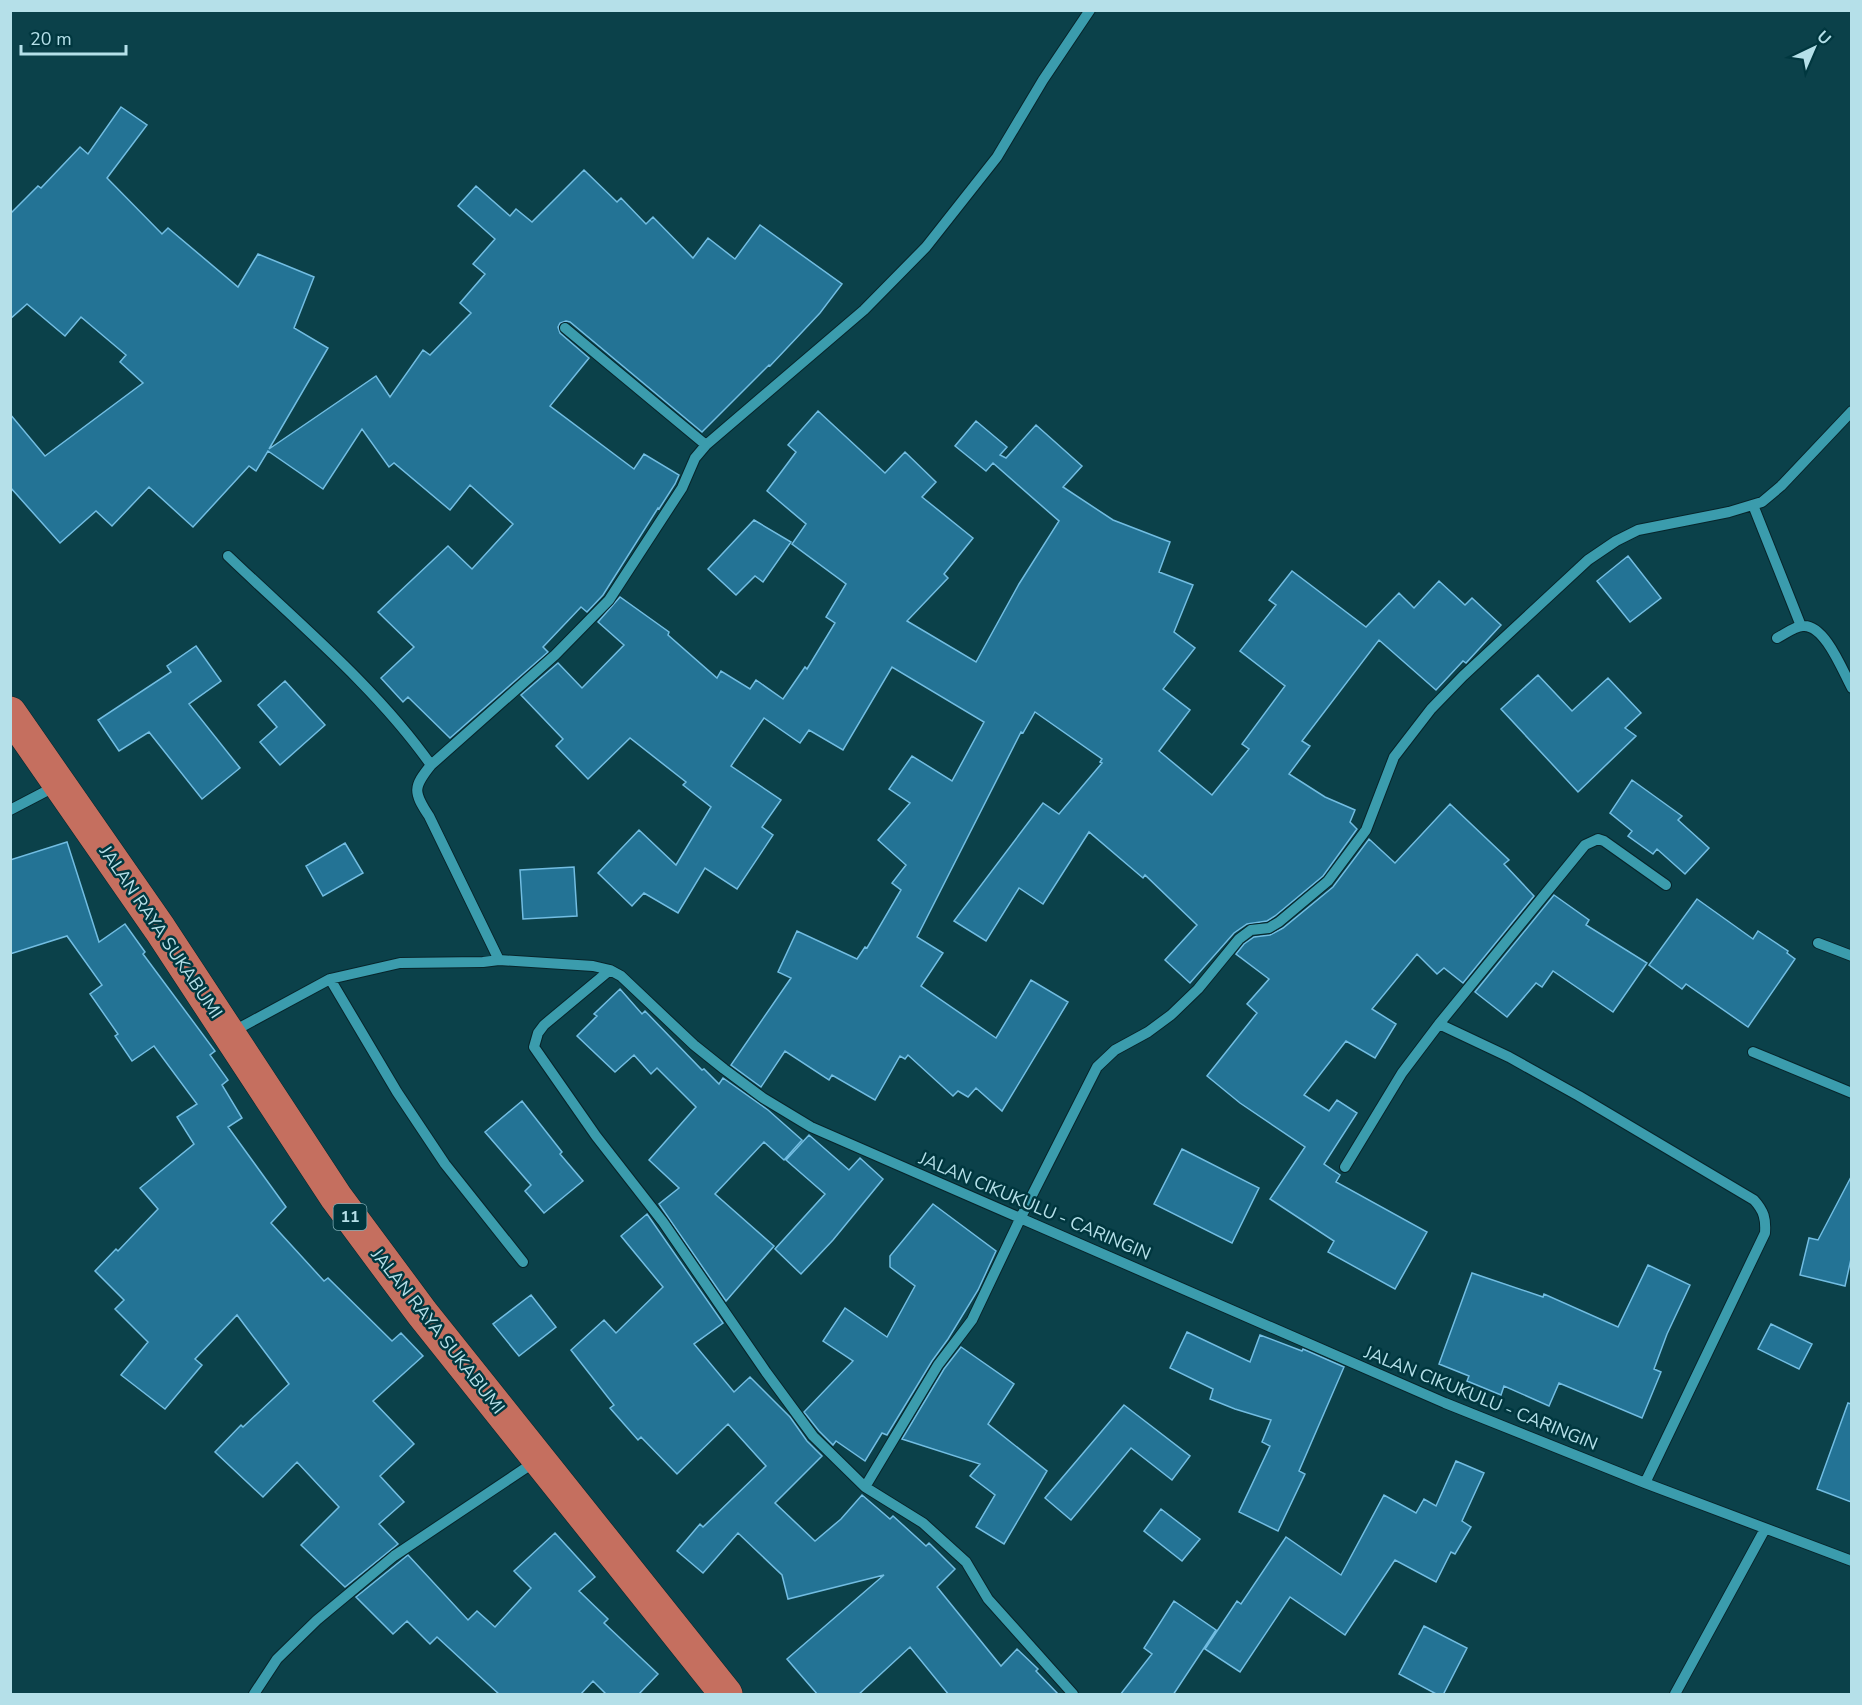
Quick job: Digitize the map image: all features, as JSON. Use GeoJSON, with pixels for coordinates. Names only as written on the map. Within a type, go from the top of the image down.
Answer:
{"type":"FeatureCollection","features":[{"type":"Feature","properties":{"kind":"highway","name":"JALAN RAYA SUKABUMI"},"geometry":{"type":"LineString","coordinates":[[10,713],[96,834],[336,1197],[422,1313],[726,1695]]}},
{"type":"Feature","properties":{"kind":"street"},"geometry":{"type":"LineString","coordinates":[[499,960],[429,816],[418,800],[416,789],[421,777],[431,765],[555,655],[609,600],[682,488],[695,458],[706,444],[864,310],[926,247],[997,157],[1042,80],[1090,10]]}},
{"type":"Feature","properties":{"kind":"street"},"geometry":{"type":"LineString","coordinates":[[564,328],[706,444]]}},
{"type":"Feature","properties":{"kind":"street"},"geometry":{"type":"LineString","coordinates":[[865,1487],[938,1365],[972,1320],[1097,1066],[1114,1050],[1148,1032],[1171,1015],[1198,988],[1239,939],[1251,930],[1269,928],[1279,922],[1328,880],[1366,830],[1394,757],[1431,710],[1462,676],[1588,560],[1616,541],[1638,530],[1729,512],[1762,502],[1851,411]]}},
{"type":"Feature","properties":{"kind":"street"},"geometry":{"type":"LineString","coordinates":[[1753,505],[1801,626]]}},
{"type":"Feature","properties":{"kind":"street"},"geometry":{"type":"LineString","coordinates":[[228,556],[362,683],[410,735],[431,765]]}},
{"type":"Feature","properties":{"kind":"street"},"geometry":{"type":"LineString","coordinates":[[1778,638],[1801,626],[1816,629],[1851,688]]}},
{"type":"Feature","properties":{"kind":"street"},"geometry":{"type":"LineString","coordinates":[[10,810],[59,785]]}},
{"type":"Feature","properties":{"kind":"street"},"geometry":{"type":"LineString","coordinates":[[1345,1167],[1402,1073],[1439,1024],[1585,845],[1598,839],[1604,841],[1666,885]]}},
{"type":"Feature","properties":{"kind":"street"},"geometry":{"type":"LineString","coordinates":[[1818,943],[1851,956]]}},
{"type":"Feature","properties":{"kind":"street","name":"JALAN CIKUKULU - CARINGIN"},"geometry":{"type":"LineString","coordinates":[[229,1033],[330,979],[400,963],[499,960],[593,966],[610,970],[632,985],[701,1051],[745,1085],[786,1113],[839,1140],[1021,1217],[1343,1360],[1645,1483],[1851,1561]]}},
{"type":"Feature","properties":{"kind":"street"},"geometry":{"type":"LineString","coordinates":[[610,970],[544,1025],[538,1033],[534,1047],[589,1127],[663,1222],[813,1436],[865,1487],[923,1523],[966,1562],[988,1599],[1072,1695]]}},
{"type":"Feature","properties":{"kind":"street"},"geometry":{"type":"LineString","coordinates":[[330,979],[397,1092],[445,1164],[523,1262]]}},
{"type":"Feature","properties":{"kind":"street"},"geometry":{"type":"LineString","coordinates":[[1439,1024],[1509,1057],[1579,1096],[1754,1200],[1762,1209],[1766,1220],[1765,1233],[1757,1252],[1645,1483]]}},
{"type":"Feature","properties":{"kind":"street"},"geometry":{"type":"LineString","coordinates":[[1753,1052],[1851,1093]]}},
{"type":"Feature","properties":{"kind":"street"},"geometry":{"type":"LineString","coordinates":[[254,1695],[277,1659],[317,1620],[394,1556],[539,1460]]}},
{"type":"Feature","properties":{"kind":"street"},"geometry":{"type":"LineString","coordinates":[[1675,1695],[1765,1529]]}},
{"type":"Feature","properties":{"kind":"building"},"geometry":{"type":"Polygon","coordinates":[[[121,107],[147,125],[107,178],[162,234],[168,228],[238,287],[258,254],[314,277],[294,328],[328,348],[269,449],[376,376],[390,397],[423,350],[430,355],[471,313],[460,303],[485,274],[473,264],[495,239],[458,206],[476,186],[510,216],[516,209],[532,222],[584,170],[617,202],[621,198],[646,224],[653,217],[693,258],[708,238],[735,259],[760,225],[842,284],[820,313],[770,366],[702,432],[570,322],[560,323],[558,327],[560,333],[589,358],[550,406],[634,469],[644,454],[679,475],[603,595],[587,612],[581,607],[543,647],[548,652],[450,738],[408,697],[403,702],[381,678],[414,647],[378,612],[448,546],[472,569],[513,524],[470,485],[450,510],[394,463],[389,467],[362,429],[323,489],[268,451],[256,471],[249,466],[193,527],[149,487],[112,526],[96,511],[60,543],[10,487],[10,414],[45,456],[143,383],[120,362],[126,355],[81,317],[65,336],[27,304],[10,319],[10,214],[38,186],[41,188],[80,147],[88,154],[121,107]]]}},
{"type":"Feature","properties":{"kind":"building"},"geometry":{"type":"Polygon","coordinates":[[[818,411],[885,473],[905,452],[936,482],[922,497],[973,538],[944,574],[948,578],[907,621],[976,662],[1019,584],[1059,521],[993,463],[986,471],[955,446],[976,421],[1007,447],[1000,455],[1006,458],[1036,425],[1082,466],[1063,487],[1113,520],[1170,542],[1159,572],[1193,585],[1174,632],[1195,648],[1163,689],[1190,710],[1159,751],[1212,795],[1249,749],[1242,744],[1285,686],[1240,651],[1276,605],[1269,600],[1292,571],[1366,627],[1399,593],[1414,608],[1439,581],[1465,605],[1472,598],[1501,625],[1466,663],[1463,661],[1436,690],[1379,640],[1302,741],[1310,746],[1289,774],[1325,797],[1355,810],[1350,822],[1357,829],[1323,876],[1275,916],[1267,921],[1247,924],[1234,933],[1190,983],[1165,960],[1197,925],[1145,875],[1143,878],[1089,832],[1043,904],[1019,888],[986,941],[954,921],[1043,803],[1059,814],[1102,763],[1100,762],[1102,759],[1035,712],[1023,733],[1021,732],[917,937],[943,953],[921,986],[996,1038],[1031,980],[1068,1002],[1002,1111],[976,1088],[968,1097],[958,1091],[953,1096],[908,1055],[905,1059],[900,1056],[875,1100],[832,1075],[829,1080],[785,1051],[761,1087],[731,1065],[791,978],[778,972],[797,931],[857,959],[865,947],[867,948],[901,890],[892,883],[906,865],[878,840],[910,803],[889,789],[912,756],[952,781],[984,722],[892,667],[843,750],[809,730],[800,743],[764,718],[731,766],[781,800],[762,827],[773,835],[737,889],[705,868],[678,913],[644,893],[632,906],[598,873],[639,830],[676,865],[711,807],[683,785],[686,782],[630,738],[588,779],[556,746],[563,739],[521,695],[558,663],[582,688],[624,645],[598,622],[620,597],[669,632],[668,635],[717,678],[721,671],[750,689],[756,680],[783,699],[805,667],[807,669],[835,623],[826,617],[846,584],[792,544],[806,524],[767,491],[796,452],[788,445],[818,411]]]}},
{"type":"Feature","properties":{"kind":"building"},"geometry":{"type":"Polygon","coordinates":[[[754,520],[791,542],[763,582],[755,576],[736,595],[708,569],[754,520]]]}},
{"type":"Feature","properties":{"kind":"building"},"geometry":{"type":"Polygon","coordinates":[[[1628,556],[1661,598],[1630,622],[1597,581],[1628,556]]]}},
{"type":"Feature","properties":{"kind":"building"},"geometry":{"type":"Polygon","coordinates":[[[196,646],[221,681],[189,704],[240,768],[202,799],[149,732],[119,751],[98,720],[171,672],[167,666],[196,646]]]}},
{"type":"Feature","properties":{"kind":"building"},"geometry":{"type":"Polygon","coordinates":[[[1538,675],[1572,711],[1608,678],[1641,713],[1625,728],[1636,736],[1578,792],[1501,709],[1538,675]]]}},
{"type":"Feature","properties":{"kind":"building"},"geometry":{"type":"Polygon","coordinates":[[[285,681],[325,725],[280,765],[260,742],[277,727],[258,705],[285,681]]]}},
{"type":"Feature","properties":{"kind":"building"},"geometry":{"type":"Polygon","coordinates":[[[1632,780],[1682,816],[1678,820],[1709,848],[1685,874],[1657,849],[1653,854],[1628,836],[1632,831],[1610,813],[1632,780]]]}},
{"type":"Feature","properties":{"kind":"building"},"geometry":{"type":"Polygon","coordinates":[[[1450,804],[1509,860],[1504,864],[1534,896],[1463,983],[1444,968],[1437,974],[1417,954],[1372,1009],[1396,1024],[1375,1058],[1346,1041],[1304,1095],[1329,1111],[1337,1100],[1357,1113],[1324,1164],[1340,1175],[1336,1182],[1427,1232],[1395,1289],[1328,1252],[1334,1241],[1270,1199],[1305,1147],[1240,1103],[1207,1076],[1257,1013],[1247,1004],[1269,979],[1236,954],[1244,944],[1254,937],[1270,935],[1283,928],[1333,887],[1369,839],[1395,863],[1450,804]]]}},
{"type":"Feature","properties":{"kind":"building"},"geometry":{"type":"Polygon","coordinates":[[[67,842],[99,942],[125,924],[145,952],[143,954],[215,1051],[210,1055],[228,1080],[222,1085],[242,1118],[228,1127],[286,1207],[271,1223],[324,1281],[328,1278],[392,1341],[401,1333],[423,1356],[373,1401],[414,1444],[380,1476],[404,1502],[379,1524],[398,1544],[345,1587],[301,1545],[339,1507],[297,1462],[263,1497],[215,1452],[241,1425],[243,1427],[289,1384],[237,1315],[195,1359],[202,1365],[165,1409],[121,1375],[148,1342],[115,1309],[124,1300],[95,1271],[116,1249],[118,1251],[158,1209],[140,1188],[194,1144],[177,1117],[197,1104],[154,1046],[132,1061],[115,1036],[118,1034],[90,994],[102,985],[67,936],[10,954],[10,860],[67,842]]]}},
{"type":"Feature","properties":{"kind":"building"},"geometry":{"type":"Polygon","coordinates":[[[345,843],[363,873],[323,896],[306,866],[345,843]]]}},
{"type":"Feature","properties":{"kind":"building"},"geometry":{"type":"Polygon","coordinates":[[[574,867],[577,916],[523,919],[520,870],[574,867]]]}},
{"type":"Feature","properties":{"kind":"building"},"geometry":{"type":"Polygon","coordinates":[[[1554,895],[1589,920],[1586,925],[1647,963],[1613,1012],[1553,971],[1542,987],[1536,983],[1507,1017],[1475,992],[1554,895]]]}},
{"type":"Feature","properties":{"kind":"building"},"geometry":{"type":"Polygon","coordinates":[[[1697,899],[1753,939],[1758,931],[1788,951],[1787,953],[1795,959],[1748,1027],[1686,984],[1682,989],[1649,965],[1697,899]]]}},
{"type":"Feature","properties":{"kind":"building"},"geometry":{"type":"Polygon","coordinates":[[[620,989],[642,1014],[645,1011],[702,1070],[704,1069],[719,1084],[723,1078],[768,1110],[802,1140],[784,1160],[764,1142],[715,1194],[774,1246],[726,1301],[659,1204],[679,1188],[649,1160],[696,1107],[657,1068],[651,1074],[634,1055],[615,1072],[577,1036],[597,1016],[594,1014],[620,989]]]}},
{"type":"Feature","properties":{"kind":"building"},"geometry":{"type":"Polygon","coordinates":[[[522,1101],[562,1152],[560,1154],[583,1181],[544,1213],[525,1191],[531,1185],[485,1132],[522,1101]]]}},
{"type":"Feature","properties":{"kind":"building"},"geometry":{"type":"Polygon","coordinates":[[[809,1135],[849,1170],[860,1158],[883,1179],[833,1240],[801,1274],[775,1249],[825,1194],[786,1160],[809,1135]]]}},
{"type":"Feature","properties":{"kind":"building"},"geometry":{"type":"Polygon","coordinates":[[[1182,1149],[1259,1188],[1232,1243],[1154,1204],[1182,1149]]]}},
{"type":"Feature","properties":{"kind":"building"},"geometry":{"type":"Polygon","coordinates":[[[1851,1177],[1851,1259],[1845,1286],[1800,1275],[1809,1238],[1818,1240],[1851,1177]]]}},
{"type":"Feature","properties":{"kind":"building"},"geometry":{"type":"Polygon","coordinates":[[[933,1204],[996,1251],[978,1290],[948,1339],[887,1435],[882,1433],[865,1461],[836,1441],[833,1445],[804,1412],[853,1361],[823,1341],[845,1308],[887,1337],[915,1286],[890,1267],[890,1256],[933,1204]]]}},
{"type":"Feature","properties":{"kind":"building"},"geometry":{"type":"Polygon","coordinates":[[[647,1214],[723,1323],[694,1344],[734,1392],[750,1377],[790,1417],[807,1441],[822,1456],[775,1503],[815,1541],[841,1519],[862,1495],[890,1519],[893,1516],[926,1546],[929,1543],[955,1569],[937,1587],[1001,1666],[1017,1649],[1038,1669],[1036,1671],[1059,1695],[949,1695],[910,1647],[858,1695],[818,1695],[787,1659],[884,1575],[788,1599],[782,1575],[738,1533],[703,1573],[677,1551],[700,1524],[703,1527],[766,1466],[728,1424],[677,1474],[641,1437],[638,1440],[610,1408],[614,1405],[571,1350],[604,1320],[616,1333],[663,1287],[621,1236],[647,1214]]]}},
{"type":"Feature","properties":{"kind":"building"},"geometry":{"type":"Polygon","coordinates":[[[1648,1265],[1690,1285],[1667,1334],[1654,1369],[1661,1372],[1642,1418],[1559,1383],[1549,1406],[1504,1386],[1501,1395],[1467,1381],[1469,1376],[1439,1364],[1472,1273],[1543,1297],[1544,1294],[1618,1327],[1648,1265]]]}},
{"type":"Feature","properties":{"kind":"building"},"geometry":{"type":"Polygon","coordinates":[[[531,1295],[556,1327],[519,1356],[493,1324],[531,1295]]]}},
{"type":"Feature","properties":{"kind":"building"},"geometry":{"type":"Polygon","coordinates":[[[1771,1324],[1812,1344],[1799,1369],[1758,1349],[1771,1324]]]}},
{"type":"Feature","properties":{"kind":"building"},"geometry":{"type":"Polygon","coordinates":[[[1187,1332],[1250,1362],[1260,1335],[1302,1351],[1303,1349],[1344,1367],[1299,1471],[1305,1474],[1278,1531],[1239,1512],[1270,1446],[1262,1442],[1271,1420],[1210,1399],[1213,1389],[1170,1368],[1187,1332]]]}},
{"type":"Feature","properties":{"kind":"building"},"geometry":{"type":"Polygon","coordinates":[[[961,1347],[1014,1384],[988,1424],[1047,1471],[1004,1544],[976,1527],[995,1495],[970,1476],[980,1464],[902,1439],[944,1369],[961,1347]]]}},
{"type":"Feature","properties":{"kind":"building"},"geometry":{"type":"Polygon","coordinates":[[[1848,1403],[1851,1404],[1851,1502],[1817,1489],[1848,1403]]]}},
{"type":"Feature","properties":{"kind":"building"},"geometry":{"type":"Polygon","coordinates":[[[1124,1405],[1190,1456],[1172,1480],[1131,1448],[1071,1520],[1045,1498],[1124,1405]]]}},
{"type":"Feature","properties":{"kind":"building"},"geometry":{"type":"Polygon","coordinates":[[[1456,1461],[1484,1473],[1462,1521],[1471,1527],[1455,1554],[1451,1552],[1436,1582],[1395,1560],[1345,1635],[1290,1597],[1240,1672],[1205,1649],[1237,1601],[1241,1604],[1286,1537],[1341,1575],[1384,1495],[1416,1513],[1424,1499],[1436,1506],[1456,1461]]]}},
{"type":"Feature","properties":{"kind":"building"},"geometry":{"type":"Polygon","coordinates":[[[1161,1509],[1200,1539],[1182,1561],[1144,1531],[1161,1509]]]}},
{"type":"Feature","properties":{"kind":"building"},"geometry":{"type":"Polygon","coordinates":[[[555,1533],[595,1577],[579,1591],[608,1619],[604,1623],[658,1674],[638,1695],[607,1695],[593,1681],[580,1695],[500,1695],[437,1637],[430,1644],[407,1621],[393,1634],[356,1597],[408,1555],[468,1620],[477,1611],[495,1627],[531,1588],[514,1571],[555,1533]]]}},
{"type":"Feature","properties":{"kind":"building"},"geometry":{"type":"Polygon","coordinates":[[[1174,1601],[1216,1630],[1173,1695],[1120,1695],[1152,1654],[1144,1648],[1174,1601]]]}},
{"type":"Feature","properties":{"kind":"building"},"geometry":{"type":"Polygon","coordinates":[[[1424,1626],[1467,1648],[1443,1695],[1438,1695],[1399,1674],[1424,1626]]]}}]}
